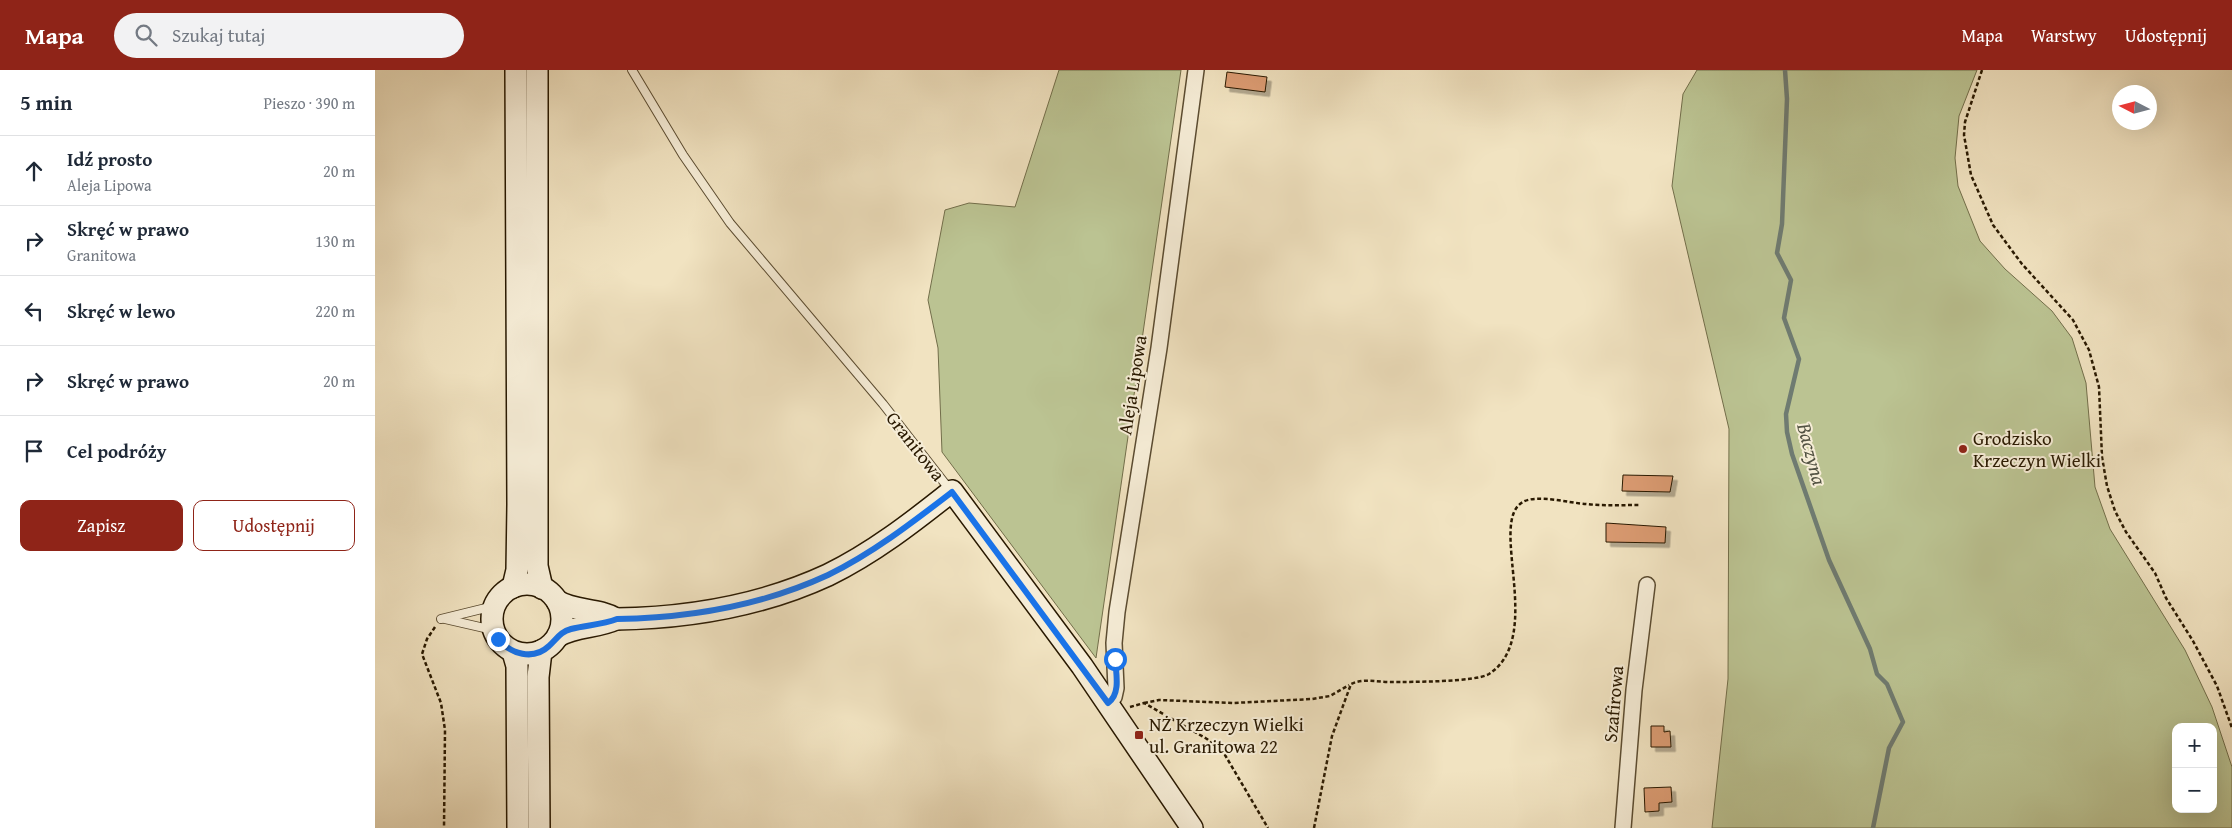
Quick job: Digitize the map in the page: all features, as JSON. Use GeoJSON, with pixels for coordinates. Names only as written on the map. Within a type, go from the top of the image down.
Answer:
{"type":"FeatureCollection","features":[{"type":"Feature","properties":{"kind":"main road"},"geometry":{"type":"LineString","coordinates":[[513,587],[517,570],[518,505],[516,70]]}},
{"type":"Feature","properties":{"kind":"main road"},"geometry":{"type":"LineString","coordinates":[[537,70],[537,566],[561,618],[557,636]]}},
{"type":"Feature","properties":{"kind":"main road"},"geometry":{"type":"LineString","coordinates":[[617,619],[604,614],[569,607],[549,595],[523,585],[513,587],[505,592],[495,606],[492,618],[493,630],[505,646],[513,652],[532,654],[548,647],[557,636],[571,629],[607,623],[617,619],[676,617],[723,610],[751,603],[805,584],[866,554],[952,492]]}},
{"type":"Feature","properties":{"kind":"main road","name":"Granitowa"},"geometry":{"type":"LineString","coordinates":[[952,492],[1111,707],[1192,828]]}},
{"type":"Feature","properties":{"kind":"main road"},"geometry":{"type":"LineString","coordinates":[[539,828],[538,677],[541,651]]}},
{"type":"Feature","properties":{"kind":"main road"},"geometry":{"type":"LineString","coordinates":[[513,652],[517,666],[518,828]]}},
{"type":"Feature","properties":{"kind":"street","name":"Aleja Lipowa"},"geometry":{"type":"LineString","coordinates":[[1111,707],[1116,688],[1114,643],[1117,612],[1159,348],[1196,70]]}},
{"type":"Feature","properties":{"kind":"street","name":"Szafirowa"},"geometry":{"type":"LineString","coordinates":[[1623,828],[1634,690],[1647,585]]}},
{"type":"Feature","properties":{"kind":"lane","name":"Granitowa"},"geometry":{"type":"LineString","coordinates":[[632,70],[692,170],[737,233],[883,404],[952,492]]}},
{"type":"Feature","properties":{"kind":"lane"},"geometry":{"type":"LineString","coordinates":[[441,619],[495,606]]}},
{"type":"Feature","properties":{"kind":"lane"},"geometry":{"type":"LineString","coordinates":[[441,619],[493,630]]}},
{"type":"Feature","properties":{"kind":"path"},"geometry":{"type":"LineString","coordinates":[[1982,70],[1965,122],[1964,135],[1971,175],[1993,225],[2022,264],[2073,320],[2089,350],[2099,387],[2101,457],[2115,511],[2126,532],[2155,573],[2166,598],[2193,641],[2217,686],[2232,728]]}},
{"type":"Feature","properties":{"kind":"path"},"geometry":{"type":"LineString","coordinates":[[1111,707],[1159,700],[1233,704],[1312,699],[1329,696],[1360,680],[1391,682],[1472,678],[1487,675],[1503,662],[1512,644],[1515,623],[1510,529],[1513,512],[1522,502],[1534,499],[1587,504],[1639,504]]}},
{"type":"Feature","properties":{"kind":"path"},"geometry":{"type":"LineString","coordinates":[[441,619],[427,639],[422,654],[441,703],[445,730],[444,828]]}},
{"type":"Feature","properties":{"kind":"path"},"geometry":{"type":"LineString","coordinates":[[1314,828],[1332,736],[1351,684]]}},
{"type":"Feature","properties":{"kind":"path"},"geometry":{"type":"LineString","coordinates":[[1144,703],[1207,738],[1225,755],[1267,828]]}},
{"type":"Feature","properties":{"kind":"green space"},"geometry":{"type":"Polygon","coordinates":[[[1059,70],[1181,70],[1096,658],[942,452],[938,348],[928,300],[945,210],[969,203],[1015,207],[1059,70]]]}},
{"type":"Feature","properties":{"kind":"green space"},"geometry":{"type":"Polygon","coordinates":[[[1697,70],[1977,70],[1959,116],[1955,158],[1958,186],[1980,241],[2005,269],[2052,311],[2072,338],[2086,383],[2095,487],[2110,529],[2185,650],[2212,707],[2232,767],[2232,828],[1712,828],[1728,679],[1729,429],[1672,186],[1683,94],[1697,70]]]}},
{"type":"Feature","properties":{"kind":"building"},"geometry":{"type":"Polygon","coordinates":[[[1227,72],[1267,77],[1265,92],[1225,87],[1227,72]]]}},
{"type":"Feature","properties":{"kind":"building"},"geometry":{"type":"Polygon","coordinates":[[[1623,475],[1673,476],[1670,492],[1622,491],[1623,475]]]}},
{"type":"Feature","properties":{"kind":"building"},"geometry":{"type":"Polygon","coordinates":[[[1606,523],[1666,527],[1665,543],[1606,542],[1606,523]]]}},
{"type":"Feature","properties":{"kind":"building"},"geometry":{"type":"Polygon","coordinates":[[[1651,726],[1664,726],[1664,732],[1670,731],[1671,747],[1651,747],[1651,726]]]}},
{"type":"Feature","properties":{"kind":"building"},"geometry":{"type":"Polygon","coordinates":[[[1671,787],[1672,802],[1659,803],[1659,811],[1645,812],[1644,788],[1671,787]]]}},
{"type":"Feature","properties":{"kind":"waterway","name":"Baczyna"},"geometry":{"type":"LineString","coordinates":[[1785,70],[1787,99],[1782,224],[1777,253],[1791,280],[1784,318],[1799,359],[1786,414],[1787,432],[1792,454],[1829,560],[1870,649],[1877,674],[1887,684],[1903,722],[1889,748],[1873,828]]}},
{"type":"Feature","properties":{"kind":"place","name":"Grodzisko Krzeczyn Wielki"},"geometry":{"type":"Point","coordinates":[1963,449]}},
{"type":"Feature","properties":{"kind":"place","name":"NŻ Krzeczyn Wielki ul. Granitowa 22"},"geometry":{"type":"Point","coordinates":[1139,735]}},
{"type":"Feature","properties":{"kind":"route"},"geometry":{"type":"LineString","coordinates":[[498,639],[513,652],[532,654],[548,647],[557,636],[571,629],[607,623],[617,619],[651,619],[693,615],[751,603],[805,584],[866,554],[952,492],[1108,703],[1112,700],[1115,692],[1115,659]]}}]}
